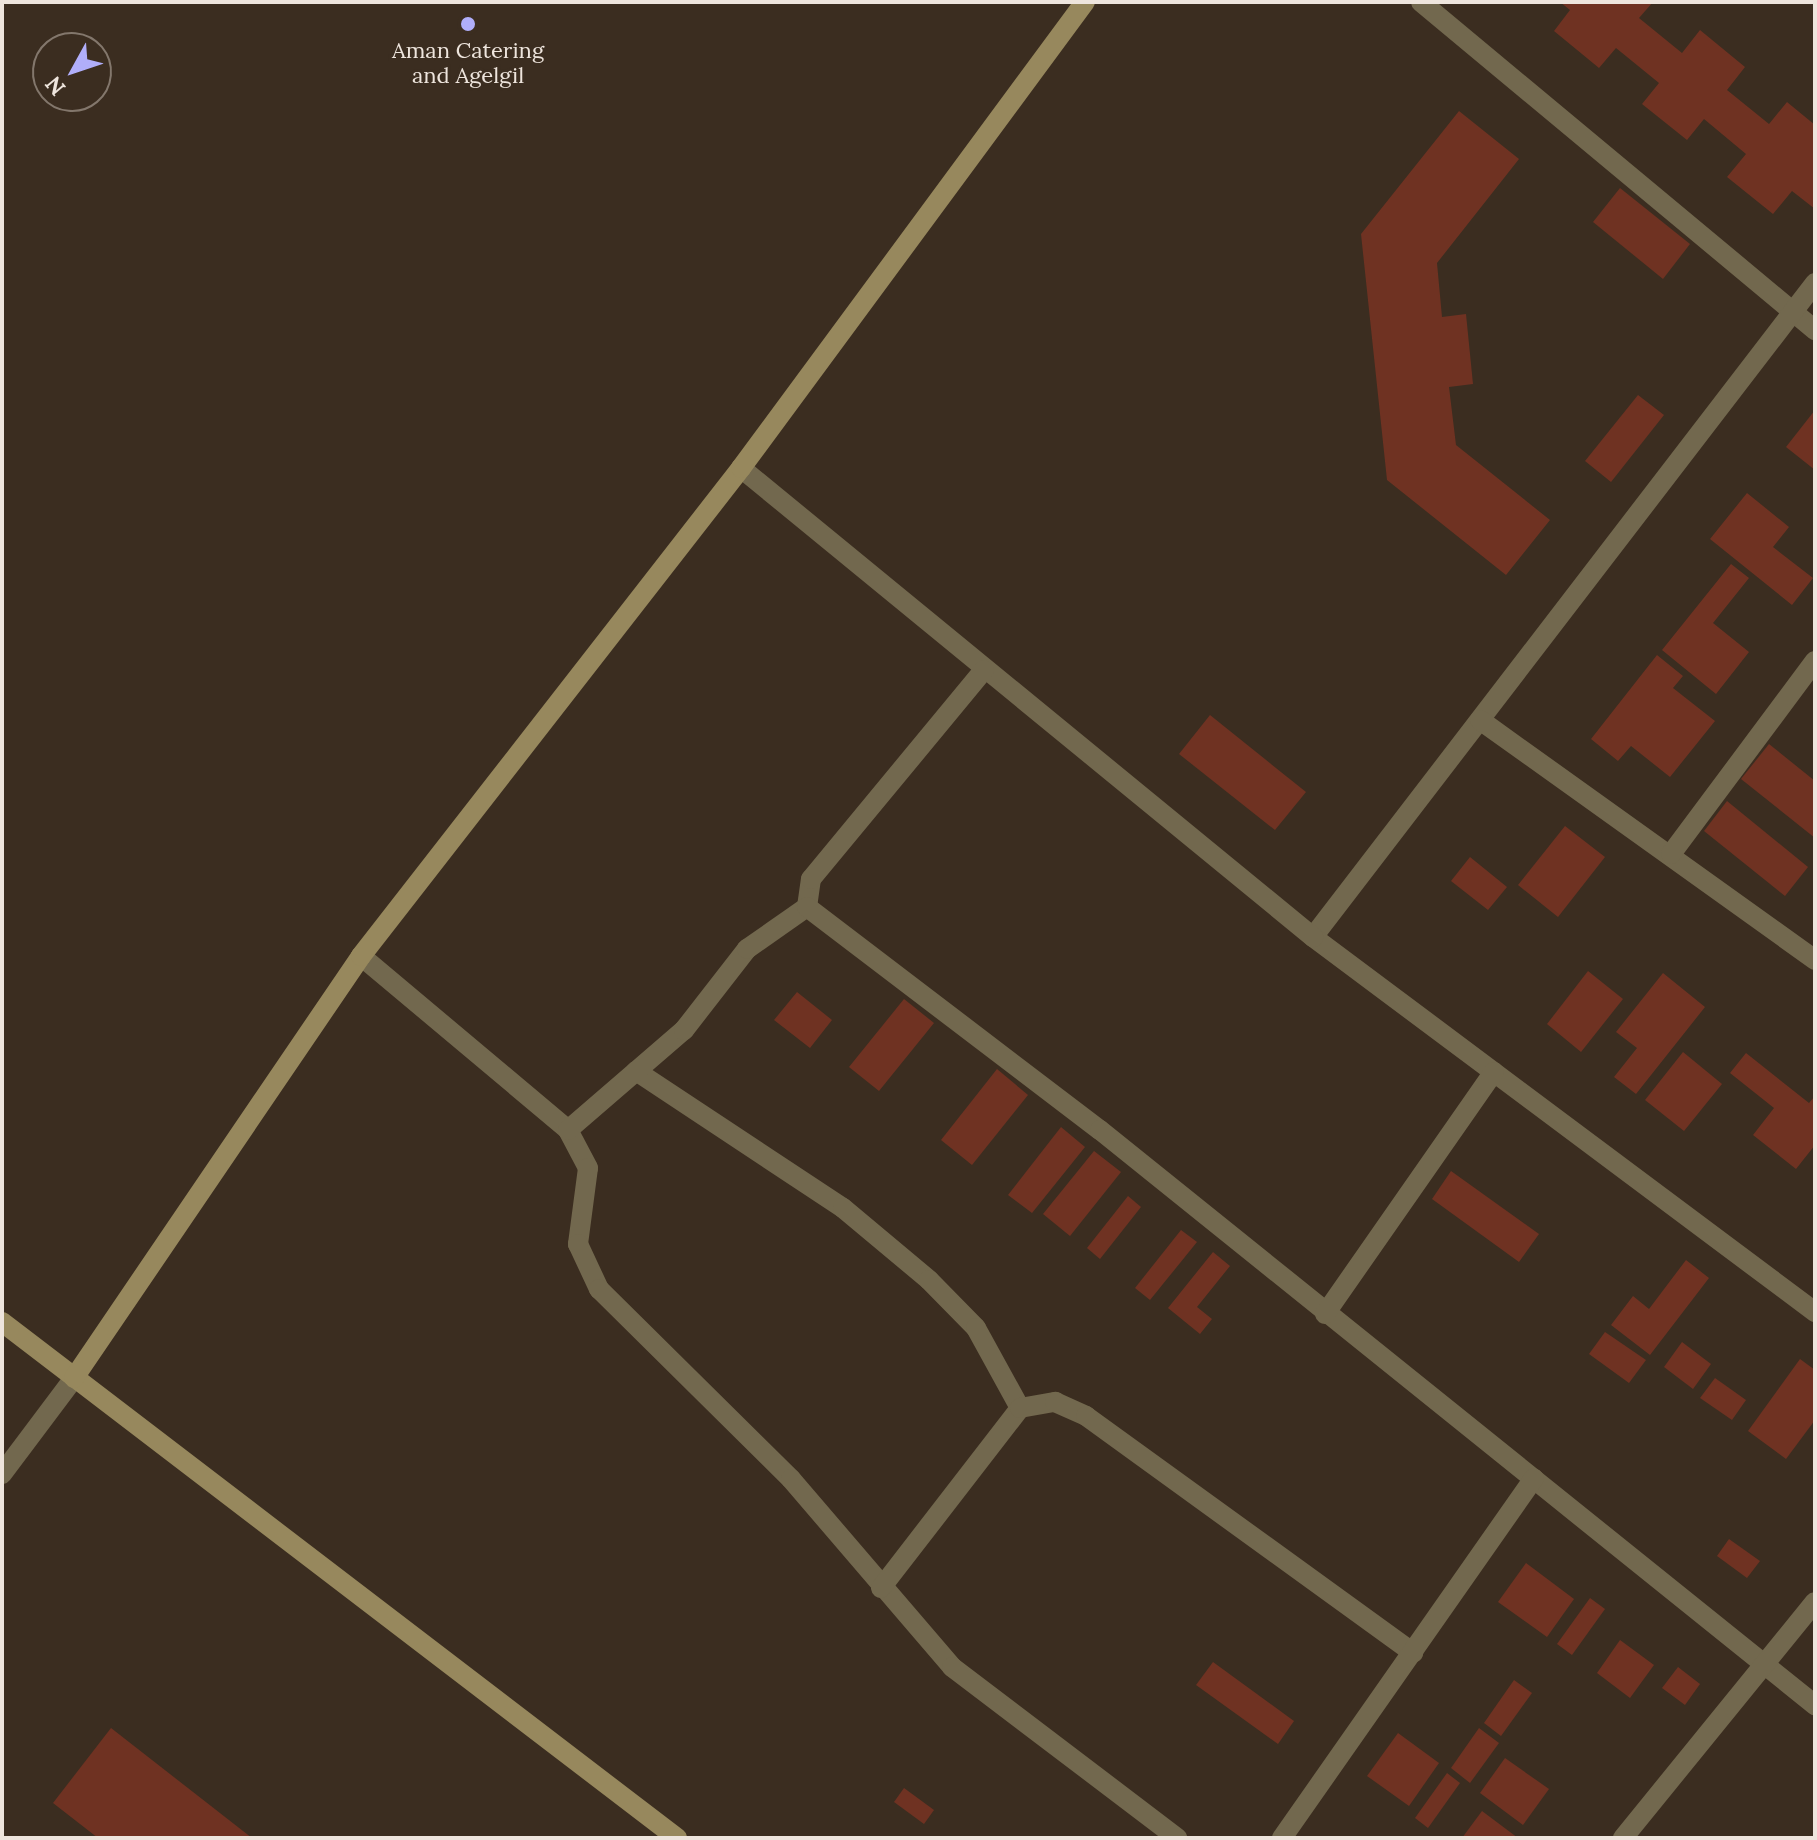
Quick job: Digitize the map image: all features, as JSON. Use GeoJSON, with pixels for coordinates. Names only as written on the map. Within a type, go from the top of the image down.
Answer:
{"type":"FeatureCollection","features":[{"type":"Feature","properties":{"kind":"street"},"geometry":{"type":"LineString","coordinates":[[2,1474],[74,1378],[361,956],[741,468],[1085,2]]}},
{"type":"Feature","properties":{"kind":"street"},"geometry":{"type":"LineString","coordinates":[[1421,2],[1791,314],[1815,330]]}},
{"type":"Feature","properties":{"kind":"street"},"geometry":{"type":"LineString","coordinates":[[1313,937],[1815,283]]}},
{"type":"Feature","properties":{"kind":"street"},"geometry":{"type":"LineString","coordinates":[[741,468],[1313,937],[1815,1312]]}},
{"type":"Feature","properties":{"kind":"street"},"geometry":{"type":"LineString","coordinates":[[1671,854],[1815,661]]}},
{"type":"Feature","properties":{"kind":"street"},"geometry":{"type":"LineString","coordinates":[[568,1130],[684,1030],[747,949],[807,907],[811,879],[984,670]]}},
{"type":"Feature","properties":{"kind":"street"},"geometry":{"type":"LineString","coordinates":[[1480,720],[1815,960]]}},
{"type":"Feature","properties":{"kind":"street"},"geometry":{"type":"LineString","coordinates":[[807,907],[1100,1130],[1815,1705]]}},
{"type":"Feature","properties":{"kind":"street"},"geometry":{"type":"LineString","coordinates":[[361,956],[568,1130],[588,1168],[578,1244],[599,1289],[791,1479],[881,1588],[952,1667],[1177,1838]]}},
{"type":"Feature","properties":{"kind":"street"},"geometry":{"type":"LineString","coordinates":[[636,1071],[843,1208],[929,1280],[976,1328],[1020,1408]]}},
{"type":"Feature","properties":{"kind":"street"},"geometry":{"type":"LineString","coordinates":[[1325,1314],[1494,1072]]}},
{"type":"Feature","properties":{"kind":"street"},"geometry":{"type":"LineString","coordinates":[[2,1322],[677,1838]]}},
{"type":"Feature","properties":{"kind":"street"},"geometry":{"type":"LineString","coordinates":[[881,1588],[1020,1408],[1055,1402],[1086,1416],[1413,1653]]}},
{"type":"Feature","properties":{"kind":"street"},"geometry":{"type":"LineString","coordinates":[[1282,1838],[1534,1478]]}},
{"type":"Feature","properties":{"kind":"street"},"geometry":{"type":"LineString","coordinates":[[1633,1835],[1815,1602]]}},
{"type":"Feature","properties":{"kind":"building"},"geometry":{"type":"Polygon","coordinates":[[[1560,2],[1653,2],[1639,18],[1682,53],[1700,30],[1745,67],[1727,90],[1769,124],[1787,102],[1815,125],[1815,209],[1792,191],[1773,214],[1727,177],[1746,154],[1704,119],[1687,140],[1642,104],[1659,83],[1616,48],[1599,68],[1554,31],[1570,10],[1560,2]]]}},
{"type":"Feature","properties":{"kind":"building"},"geometry":{"type":"Polygon","coordinates":[[[1459,111],[1519,159],[1437,263],[1442,317],[1466,314],[1473,384],[1449,387],[1456,445],[1550,520],[1506,575],[1387,480],[1361,234],[1459,111]]]}},
{"type":"Feature","properties":{"kind":"building"},"geometry":{"type":"Polygon","coordinates":[[[1620,188],[1690,244],[1663,279],[1593,222],[1620,188]]]}},
{"type":"Feature","properties":{"kind":"building"},"geometry":{"type":"Polygon","coordinates":[[[1638,395],[1664,415],[1611,482],[1585,461],[1638,395]]]}},
{"type":"Feature","properties":{"kind":"building"},"geometry":{"type":"Polygon","coordinates":[[[1815,410],[1815,470],[1786,447],[1815,410]]]}},
{"type":"Feature","properties":{"kind":"building"},"geometry":{"type":"Polygon","coordinates":[[[1747,493],[1789,527],[1773,547],[1813,578],[1792,605],[1710,539],[1747,493]]]}},
{"type":"Feature","properties":{"kind":"building"},"geometry":{"type":"Polygon","coordinates":[[[1731,564],[1749,578],[1713,623],[1749,652],[1716,694],[1662,650],[1731,564]]]}},
{"type":"Feature","properties":{"kind":"building"},"geometry":{"type":"Polygon","coordinates":[[[1657,655],[1683,676],[1673,688],[1715,721],[1670,777],[1631,746],[1618,761],[1591,739],[1657,655]]]}},
{"type":"Feature","properties":{"kind":"building"},"geometry":{"type":"Polygon","coordinates":[[[1210,715],[1306,792],[1275,830],[1179,754],[1210,715]]]}},
{"type":"Feature","properties":{"kind":"building"},"geometry":{"type":"Polygon","coordinates":[[[1769,744],[1815,781],[1815,838],[1741,779],[1769,744]]]}},
{"type":"Feature","properties":{"kind":"building"},"geometry":{"type":"Polygon","coordinates":[[[1727,801],[1808,867],[1785,896],[1704,831],[1727,801]]]}},
{"type":"Feature","properties":{"kind":"building"},"geometry":{"type":"Polygon","coordinates":[[[1565,826],[1605,857],[1558,917],[1518,885],[1565,826]]]}},
{"type":"Feature","properties":{"kind":"building"},"geometry":{"type":"Polygon","coordinates":[[[1470,857],[1507,887],[1488,910],[1451,881],[1470,857]]]}},
{"type":"Feature","properties":{"kind":"building"},"geometry":{"type":"Polygon","coordinates":[[[1588,971],[1623,999],[1581,1052],[1547,1024],[1588,971]]]}},
{"type":"Feature","properties":{"kind":"building"},"geometry":{"type":"Polygon","coordinates":[[[1663,973],[1705,1007],[1636,1094],[1614,1077],[1637,1048],[1616,1032],[1663,973]]]}},
{"type":"Feature","properties":{"kind":"building"},"geometry":{"type":"Polygon","coordinates":[[[797,992],[832,1020],[810,1048],[774,1020],[797,992]]]}},
{"type":"Feature","properties":{"kind":"building"},"geometry":{"type":"Polygon","coordinates":[[[904,999],[934,1023],[879,1091],[849,1067],[904,999]]]}},
{"type":"Feature","properties":{"kind":"building"},"geometry":{"type":"Polygon","coordinates":[[[1683,1052],[1722,1084],[1684,1131],[1645,1100],[1683,1052]]]}},
{"type":"Feature","properties":{"kind":"building"},"geometry":{"type":"Polygon","coordinates":[[[1746,1053],[1809,1103],[1815,1096],[1815,1145],[1796,1169],[1753,1135],[1774,1108],[1730,1073],[1746,1053]]]}},
{"type":"Feature","properties":{"kind":"building"},"geometry":{"type":"Polygon","coordinates":[[[997,1069],[1028,1095],[972,1165],[941,1140],[997,1069]]]}},
{"type":"Feature","properties":{"kind":"building"},"geometry":{"type":"Polygon","coordinates":[[[1061,1127],[1085,1147],[1032,1213],[1008,1195],[1061,1127]]]}},
{"type":"Feature","properties":{"kind":"building"},"geometry":{"type":"Polygon","coordinates":[[[1094,1151],[1121,1172],[1070,1236],[1043,1214],[1094,1151]]]}},
{"type":"Feature","properties":{"kind":"building"},"geometry":{"type":"Polygon","coordinates":[[[1451,1171],[1539,1234],[1519,1262],[1432,1199],[1451,1171]]]}},
{"type":"Feature","properties":{"kind":"building"},"geometry":{"type":"Polygon","coordinates":[[[1128,1196],[1141,1207],[1100,1259],[1087,1248],[1128,1196]]]}},
{"type":"Feature","properties":{"kind":"building"},"geometry":{"type":"Polygon","coordinates":[[[1181,1230],[1197,1242],[1150,1300],[1135,1288],[1181,1230]]]}},
{"type":"Feature","properties":{"kind":"building"},"geometry":{"type":"Polygon","coordinates":[[[1213,1252],[1230,1266],[1197,1307],[1212,1319],[1200,1334],[1168,1308],[1213,1252]]]}},
{"type":"Feature","properties":{"kind":"building"},"geometry":{"type":"Polygon","coordinates":[[[1686,1260],[1709,1278],[1650,1355],[1611,1325],[1633,1296],[1649,1309],[1686,1260]]]}},
{"type":"Feature","properties":{"kind":"building"},"geometry":{"type":"Polygon","coordinates":[[[1605,1332],[1646,1360],[1629,1383],[1589,1354],[1605,1332]]]}},
{"type":"Feature","properties":{"kind":"building"},"geometry":{"type":"Polygon","coordinates":[[[1682,1342],[1711,1364],[1693,1389],[1664,1367],[1682,1342]]]}},
{"type":"Feature","properties":{"kind":"building"},"geometry":{"type":"Polygon","coordinates":[[[1800,1359],[1815,1370],[1815,1420],[1786,1459],[1748,1431],[1800,1359]]]}},
{"type":"Feature","properties":{"kind":"building"},"geometry":{"type":"Polygon","coordinates":[[[1715,1378],[1746,1400],[1732,1420],[1700,1398],[1715,1378]]]}},
{"type":"Feature","properties":{"kind":"building"},"geometry":{"type":"Polygon","coordinates":[[[1729,1539],[1760,1561],[1747,1578],[1717,1556],[1729,1539]]]}},
{"type":"Feature","properties":{"kind":"building"},"geometry":{"type":"Polygon","coordinates":[[[1526,1563],[1574,1599],[1547,1637],[1498,1602],[1526,1563]]]}},
{"type":"Feature","properties":{"kind":"building"},"geometry":{"type":"Polygon","coordinates":[[[1590,1598],[1605,1609],[1572,1655],[1557,1644],[1590,1598]]]}},
{"type":"Feature","properties":{"kind":"building"},"geometry":{"type":"Polygon","coordinates":[[[1620,1640],[1654,1665],[1630,1698],[1597,1673],[1620,1640]]]}},
{"type":"Feature","properties":{"kind":"building"},"geometry":{"type":"Polygon","coordinates":[[[1213,1662],[1294,1721],[1278,1744],[1196,1685],[1213,1662]]]}},
{"type":"Feature","properties":{"kind":"building"},"geometry":{"type":"Polygon","coordinates":[[[1678,1667],[1700,1684],[1685,1705],[1662,1688],[1678,1667]]]}},
{"type":"Feature","properties":{"kind":"building"},"geometry":{"type":"Polygon","coordinates":[[[1514,1680],[1532,1693],[1501,1736],[1484,1723],[1514,1680]]]}},
{"type":"Feature","properties":{"kind":"building"},"geometry":{"type":"Polygon","coordinates":[[[111,1728],[252,1838],[98,1838],[53,1803],[111,1728]]]}},
{"type":"Feature","properties":{"kind":"building"},"geometry":{"type":"Polygon","coordinates":[[[1479,1728],[1499,1743],[1470,1783],[1451,1768],[1479,1728]]]}},
{"type":"Feature","properties":{"kind":"building"},"geometry":{"type":"Polygon","coordinates":[[[1398,1733],[1439,1763],[1409,1806],[1367,1776],[1398,1733]]]}},
{"type":"Feature","properties":{"kind":"building"},"geometry":{"type":"Polygon","coordinates":[[[1505,1758],[1549,1789],[1523,1825],[1480,1793],[1505,1758]]]}},
{"type":"Feature","properties":{"kind":"building"},"geometry":{"type":"Polygon","coordinates":[[[1447,1773],[1460,1783],[1428,1828],[1415,1818],[1447,1773]]]}},
{"type":"Feature","properties":{"kind":"building"},"geometry":{"type":"Polygon","coordinates":[[[904,1788],[934,1810],[924,1824],[894,1802],[904,1788]]]}},
{"type":"Feature","properties":{"kind":"building"},"geometry":{"type":"Polygon","coordinates":[[[1482,1811],[1518,1838],[1462,1838],[1482,1811]]]}},
{"type":"Feature","properties":{"kind":"place","name":"Aman Catering and Agelgil"},"geometry":{"type":"Point","coordinates":[468,24]}}]}
